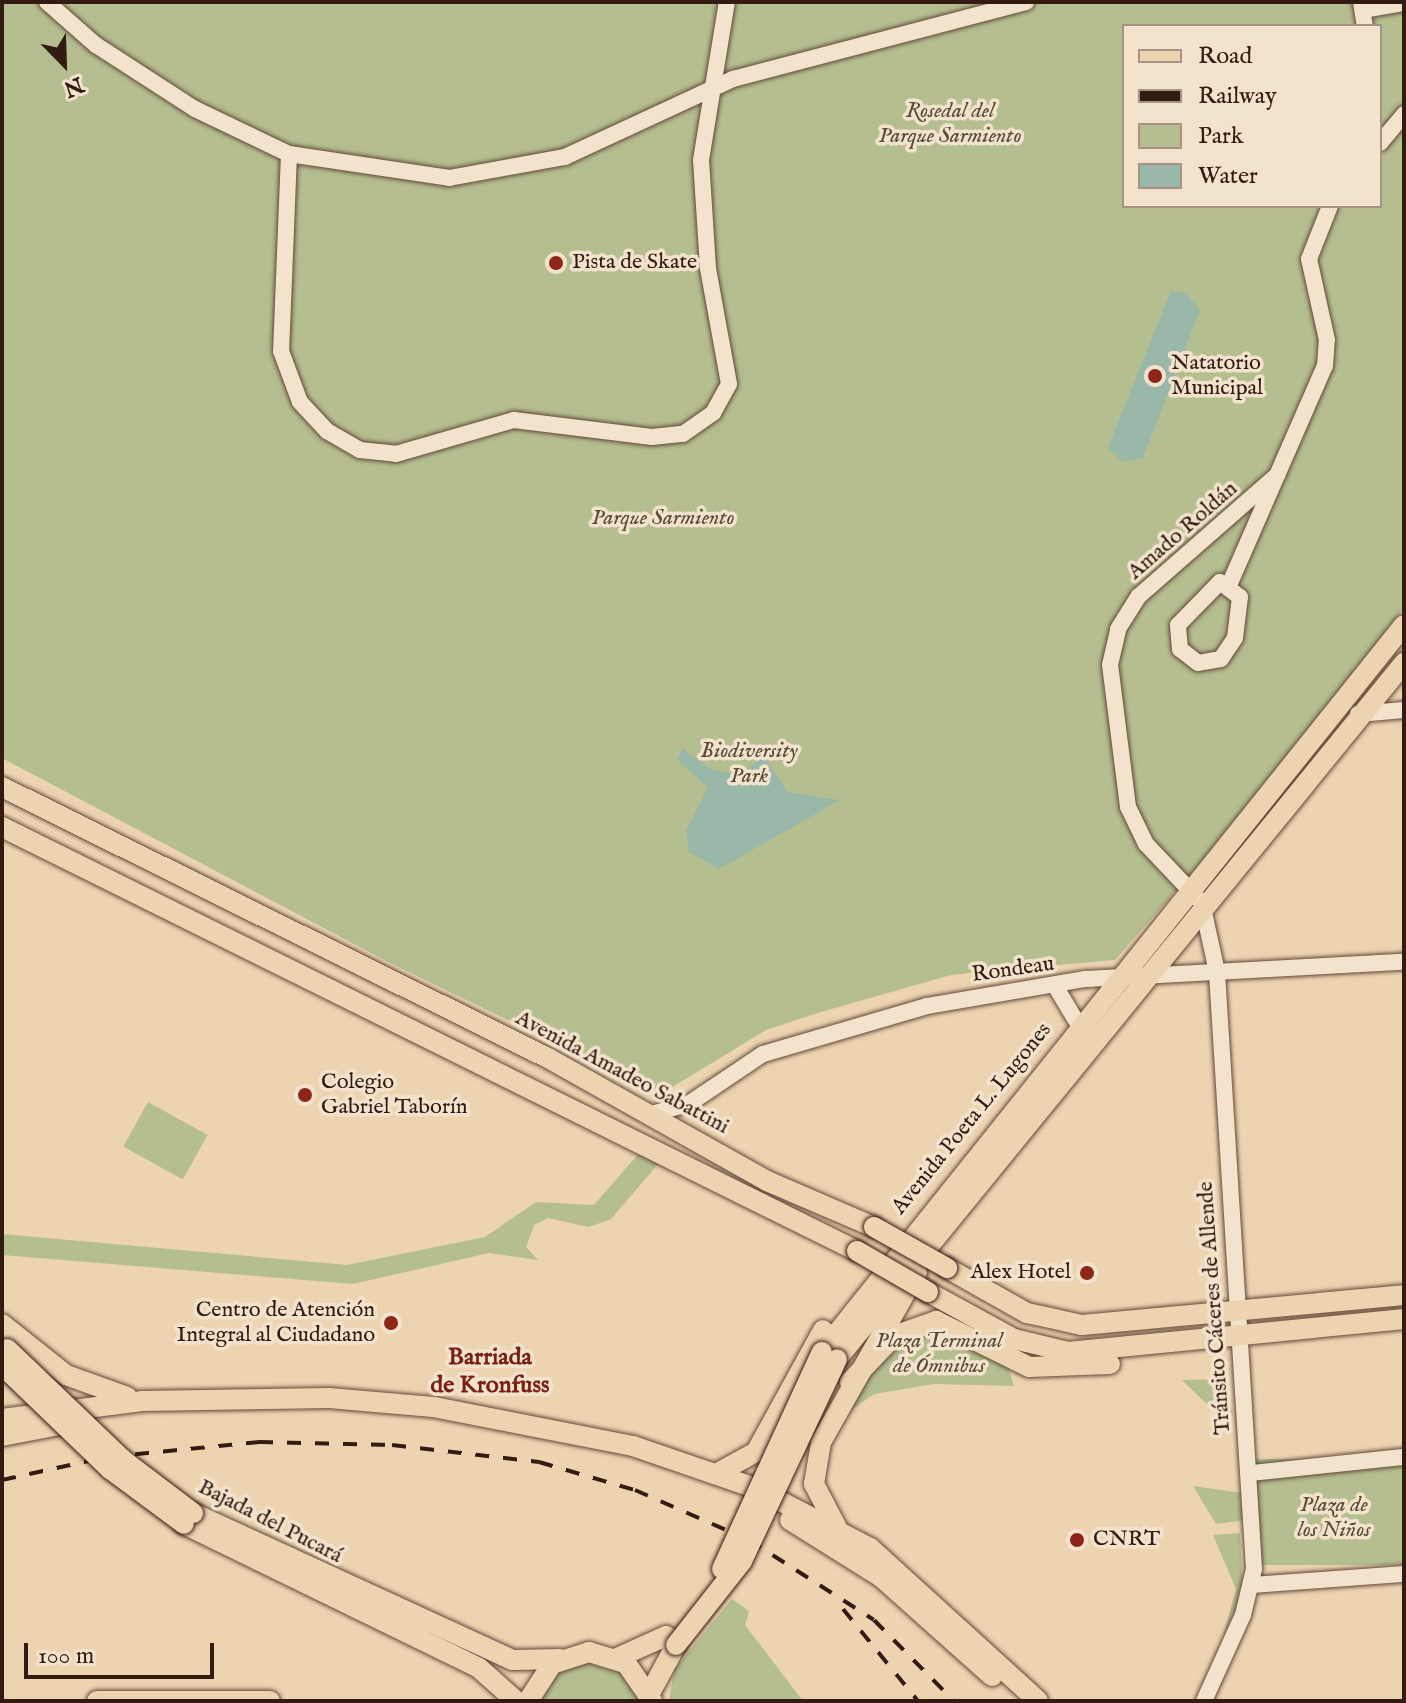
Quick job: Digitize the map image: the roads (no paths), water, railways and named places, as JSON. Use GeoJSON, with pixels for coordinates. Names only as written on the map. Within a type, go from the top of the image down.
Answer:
{"type":"FeatureCollection","features":[{"type":"Feature","properties":{"kind":"main road","name":"Avenida Poeta L. Lugones"},"geometry":{"type":"LineString","coordinates":[[651,1697],[671,1640],[731,1554],[829,1355],[931,1207],[1404,625]]}},
{"type":"Feature","properties":{"kind":"main road","name":"Avenida Poeta L. Lugones"},"geometry":{"type":"LineString","coordinates":[[829,1355],[949,1220],[1141,977],[1358,714],[1404,663]]}},
{"type":"Feature","properties":{"kind":"main road","name":"Avenida Amadeo Sabattini"},"geometry":{"type":"LineString","coordinates":[[2,787],[652,1114],[767,1181],[874,1227],[1027,1313],[1064,1324],[1235,1313],[1404,1295]]}},
{"type":"Feature","properties":{"kind":"main road"},"geometry":{"type":"LineString","coordinates":[[2,827],[857,1251],[1014,1339],[1049,1349],[1096,1352],[1404,1319]]}},
{"type":"Feature","properties":{"kind":"main road"},"geometry":{"type":"LineString","coordinates":[[716,1474],[756,1452],[811,1345],[931,1207]]}},
{"type":"Feature","properties":{"kind":"main road"},"geometry":{"type":"LineString","coordinates":[[785,1510],[814,1478],[821,1442],[850,1382],[949,1220]]}},
{"type":"Feature","properties":{"kind":"main road"},"geometry":{"type":"LineString","coordinates":[[850,1382],[881,1346],[923,1322],[948,1322],[1006,1360],[1053,1369],[1176,1355],[1237,1338]]}},
{"type":"Feature","properties":{"kind":"main road"},"geometry":{"type":"LineString","coordinates":[[2,1324],[81,1383],[142,1401]]}},
{"type":"Feature","properties":{"kind":"main road","name":"Bajada del Pucará"},"geometry":{"type":"LineString","coordinates":[[4,1353],[188,1518],[479,1668],[516,1701]]}},
{"type":"Feature","properties":{"kind":"main road"},"geometry":{"type":"LineString","coordinates":[[80,1415],[81,1383]]}},
{"type":"Feature","properties":{"kind":"main road"},"geometry":{"type":"LineString","coordinates":[[2,1436],[142,1401],[329,1398],[434,1407],[633,1446],[716,1474],[785,1510],[881,1577],[1018,1701]]}},
{"type":"Feature","properties":{"kind":"main road"},"geometry":{"type":"LineString","coordinates":[[2,1419],[211,1407],[398,1414],[594,1448],[837,1528],[909,1578],[1038,1701]]}},
{"type":"Feature","properties":{"kind":"main road"},"geometry":{"type":"LineString","coordinates":[[814,1478],[837,1528]]}},
{"type":"Feature","properties":{"kind":"main road","name":"Bajada del Pucará"},"geometry":{"type":"LineString","coordinates":[[188,1518],[513,1660],[560,1659],[589,1652],[617,1658]]}},
{"type":"Feature","properties":{"kind":"main road","name":"Avenida Poeta L. Lugones"},"geometry":{"type":"LineString","coordinates":[[617,1658],[671,1640]]}},
{"type":"Feature","properties":{"kind":"main road"},"geometry":{"type":"LineString","coordinates":[[617,1658],[651,1697]]}},
{"type":"Feature","properties":{"kind":"main road"},"geometry":{"type":"LineString","coordinates":[[528,1701],[538,1678],[560,1659]]}},
{"type":"Feature","properties":{"kind":"main road"},"geometry":{"type":"LineString","coordinates":[[97,1701],[270,1701]]}},
{"type":"Feature","properties":{"kind":"street"},"geometry":{"type":"LineString","coordinates":[[47,2],[96,45],[183,101],[289,154],[386,172],[486,175],[565,157],[706,92],[1026,2]]}},
{"type":"Feature","properties":{"kind":"street"},"geometry":{"type":"LineString","coordinates":[[289,154],[281,351],[300,402],[327,431],[360,450],[396,454],[514,420],[669,437],[713,413],[729,384],[703,228],[706,92],[727,2]]}},
{"type":"Feature","properties":{"kind":"street"},"geometry":{"type":"LineString","coordinates":[[1363,13],[1404,3]]}},
{"type":"Feature","properties":{"kind":"street"},"geometry":{"type":"LineString","coordinates":[[1382,141],[1404,114]]}},
{"type":"Feature","properties":{"kind":"street","name":"Amado Roldán"},"geometry":{"type":"LineString","coordinates":[[1230,583],[1328,353],[1308,275],[1315,231],[1329,208]]}},
{"type":"Feature","properties":{"kind":"street","name":"Amado Roldán"},"geometry":{"type":"LineString","coordinates":[[1202,903],[1146,844],[1128,807],[1110,707],[1112,644],[1148,587],[1277,475]]}},
{"type":"Feature","properties":{"kind":"street"},"geometry":{"type":"LineString","coordinates":[[1230,583],[1241,600],[1231,649],[1212,663],[1192,661],[1178,646],[1178,625],[1208,587],[1230,583]]}},
{"type":"Feature","properties":{"kind":"street"},"geometry":{"type":"LineString","coordinates":[[1358,714],[1404,710]]}},
{"type":"Feature","properties":{"kind":"street","name":"Tránsito Cáceres de Allende"},"geometry":{"type":"LineString","coordinates":[[1202,903],[1217,972],[1235,1313],[1251,1473],[1253,1585],[1204,1701]]}},
{"type":"Feature","properties":{"kind":"street","name":"Rondeau"},"geometry":{"type":"LineString","coordinates":[[652,1114],[690,1103],[763,1054],[927,1006],[1115,978],[1404,962]]}},
{"type":"Feature","properties":{"kind":"street"},"geometry":{"type":"LineString","coordinates":[[1057,989],[1078,1024]]}},
{"type":"Feature","properties":{"kind":"street"},"geometry":{"type":"LineString","coordinates":[[1251,1473],[1404,1457]]}},
{"type":"Feature","properties":{"kind":"street"},"geometry":{"type":"LineString","coordinates":[[1253,1585],[1404,1574]]}},
{"type":"Feature","properties":{"kind":"water","name":"Natatorio Municipal"},"geometry":{"type":"Polygon","coordinates":[[[1171,291],[1186,293],[1200,310],[1143,458],[1123,462],[1108,447],[1171,291]]]}},
{"type":"Feature","properties":{"kind":"water"},"geometry":{"type":"Polygon","coordinates":[[[682,748],[710,769],[738,775],[764,757],[788,792],[840,800],[719,869],[689,852],[686,831],[708,788],[677,759],[682,748]]]}},
{"type":"Feature","properties":{"kind":"railway"},"geometry":{"type":"LineString","coordinates":[[2,1480],[107,1457],[259,1442],[392,1445],[539,1462],[635,1490],[749,1540],[874,1620],[954,1701]]}},
{"type":"Feature","properties":{"kind":"railway"},"geometry":{"type":"LineString","coordinates":[[843,1609],[918,1701]]}},
{"type":"Feature","properties":{"kind":"place","name":"Pista de Skate"},"geometry":{"type":"Point","coordinates":[556,263]}},
{"type":"Feature","properties":{"kind":"place","name":"Natatorio Municipal"},"geometry":{"type":"Point","coordinates":[1155,376]}},
{"type":"Feature","properties":{"kind":"place","name":"Colegio Gabriel Taborín"},"geometry":{"type":"Point","coordinates":[305,1095]}},
{"type":"Feature","properties":{"kind":"place","name":"Alex Hotel"},"geometry":{"type":"Point","coordinates":[1087,1273]}},
{"type":"Feature","properties":{"kind":"place","name":"Centro de Atención Integral al Ciudadano"},"geometry":{"type":"Point","coordinates":[391,1323]}},
{"type":"Feature","properties":{"kind":"place","name":"CNRT"},"geometry":{"type":"Point","coordinates":[1077,1540]}},
{"type":"Feature","properties":{"kind":"district","name":"Barriada de Kronfuss"},"geometry":{"type":"Point","coordinates":[490,1372]}},
{"type":"Feature","properties":{"kind":"park label","name":"Rosedal del Parque Sarmiento"},"geometry":{"type":"Point","coordinates":[950,124]}},
{"type":"Feature","properties":{"kind":"park label","name":"Parque Sarmiento"},"geometry":{"type":"Point","coordinates":[663,519]}},
{"type":"Feature","properties":{"kind":"park label","name":"Biodiversity Park"},"geometry":{"type":"Point","coordinates":[749,764]}},
{"type":"Feature","properties":{"kind":"park label","name":"Plaza Terminal de Ómnibus"},"geometry":{"type":"Point","coordinates":[939,1354]}},
{"type":"Feature","properties":{"kind":"park label","name":"Plaza de los Niños"},"geometry":{"type":"Point","coordinates":[1334,1518]}}]}
